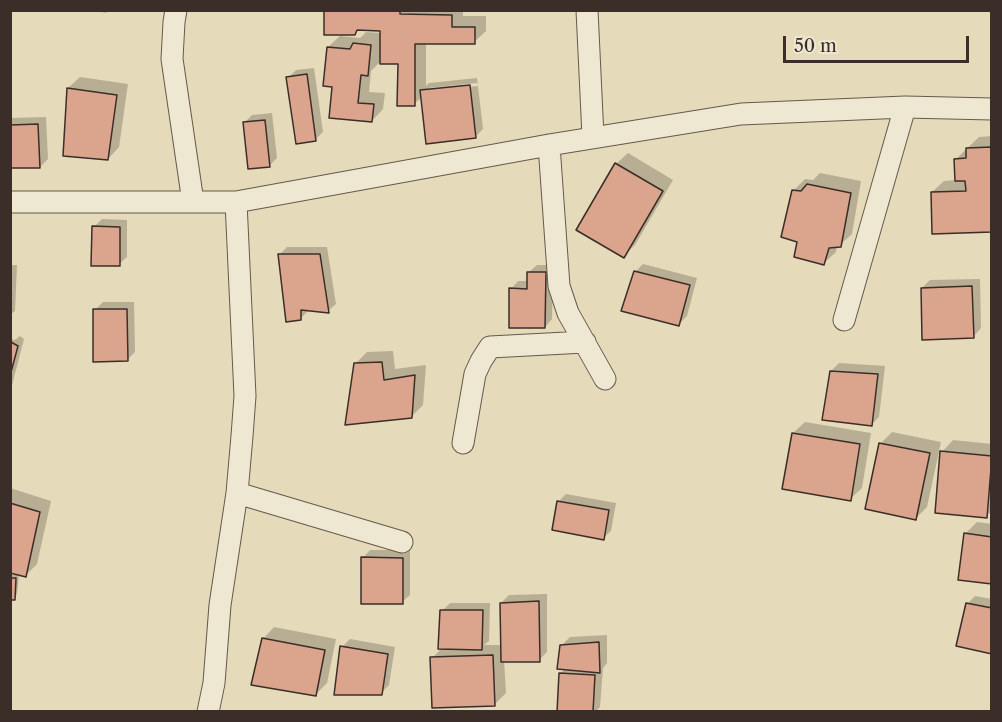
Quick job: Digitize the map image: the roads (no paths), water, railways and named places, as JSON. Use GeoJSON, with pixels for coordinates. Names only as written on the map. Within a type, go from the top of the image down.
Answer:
{"type":"FeatureCollection","features":[{"type":"Feature","properties":{"kind":"street"},"geometry":{"type":"LineString","coordinates":[[176,10],[172,59],[193,202]]}},
{"type":"Feature","properties":{"kind":"street"},"geometry":{"type":"LineString","coordinates":[[587,10],[593,137]]}},
{"type":"Feature","properties":{"kind":"street"},"geometry":{"type":"LineString","coordinates":[[10,202],[236,202],[593,137],[741,114],[905,107],[992,109]]}},
{"type":"Feature","properties":{"kind":"street"},"geometry":{"type":"LineString","coordinates":[[844,320],[905,107]]}},
{"type":"Feature","properties":{"kind":"street"},"geometry":{"type":"LineString","coordinates":[[549,145],[559,286],[568,313],[605,379]]}},
{"type":"Feature","properties":{"kind":"street"},"geometry":{"type":"LineString","coordinates":[[208,711],[213,683],[220,605],[237,493],[242,436],[244,396],[236,202]]}},
{"type":"Feature","properties":{"kind":"street"},"geometry":{"type":"LineString","coordinates":[[464,443],[475,374],[490,347],[585,342]]}},
{"type":"Feature","properties":{"kind":"street"},"geometry":{"type":"LineString","coordinates":[[237,493],[402,542]]}}]}
